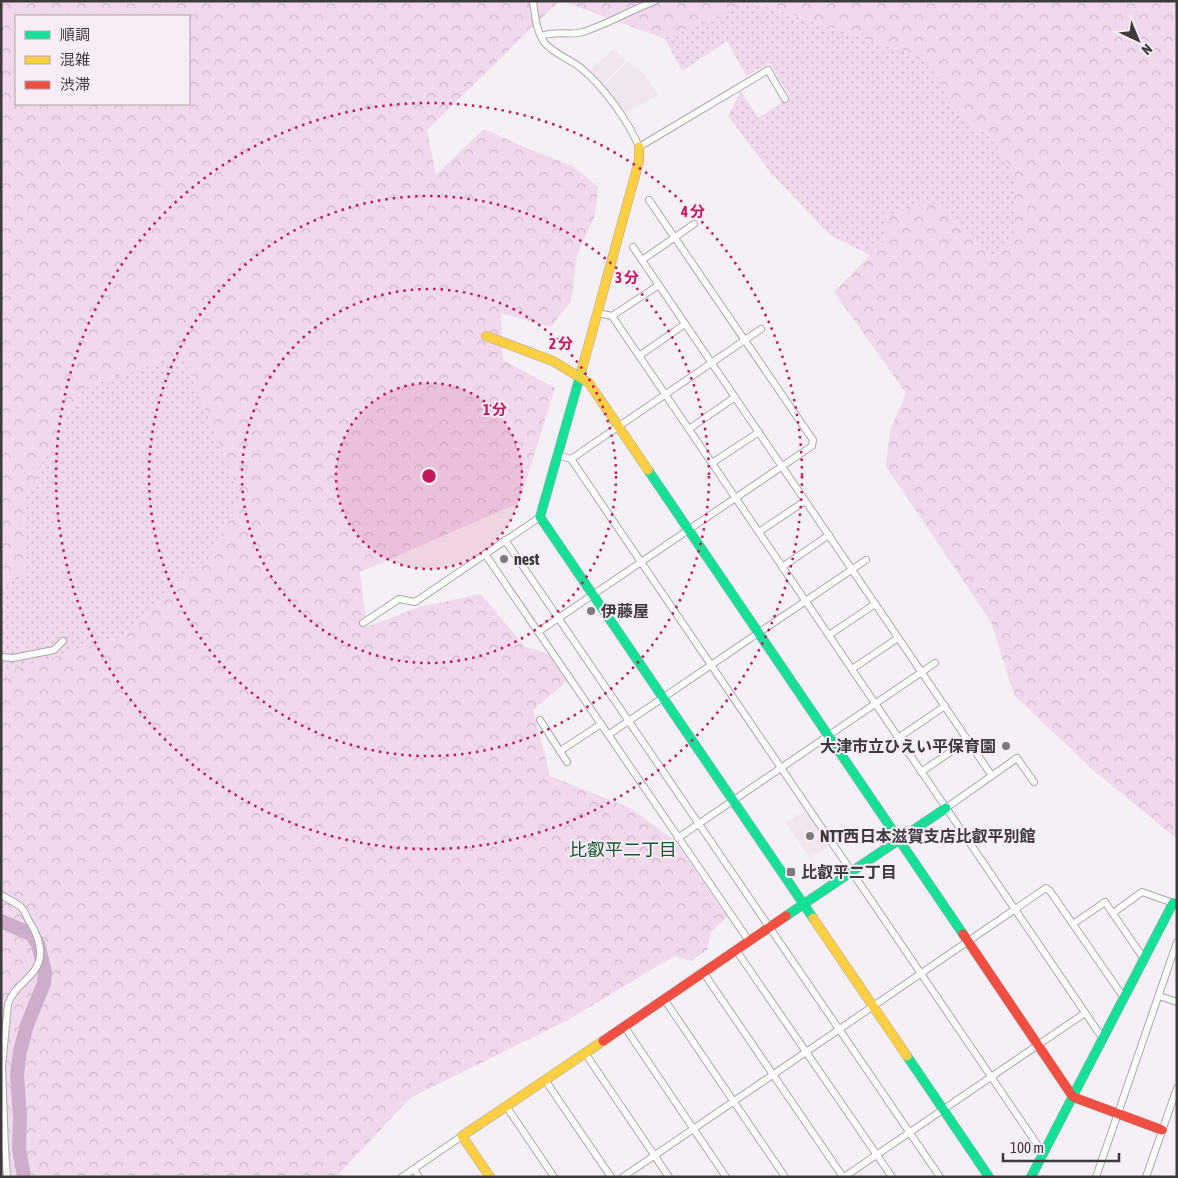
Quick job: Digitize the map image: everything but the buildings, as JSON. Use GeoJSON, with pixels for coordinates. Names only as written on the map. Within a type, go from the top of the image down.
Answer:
{"type":"FeatureCollection","features":[{"type":"Feature","properties":{"kind":"street"},"geometry":{"type":"LineString","coordinates":[[363,624],[399,599],[415,602],[540,517],[598,313],[639,161],[639,147],[616,108],[596,82],[573,62],[549,47],[541,36],[536,24],[533,1]]}},
{"type":"Feature","properties":{"kind":"street"},"geometry":{"type":"LineString","coordinates":[[541,36],[551,32],[581,32],[601,26],[655,1]]}},
{"type":"Feature","properties":{"kind":"street"},"geometry":{"type":"LineString","coordinates":[[639,147],[768,70],[785,99]]}},
{"type":"Feature","properties":{"kind":"street"},"geometry":{"type":"LineString","coordinates":[[538,632],[812,446],[813,440],[649,200]]}},
{"type":"Feature","properties":{"kind":"street"},"geometry":{"type":"LineString","coordinates":[[642,260],[694,224]]}},
{"type":"Feature","properties":{"kind":"street"},"geometry":{"type":"LineString","coordinates":[[633,247],[992,776]]}},
{"type":"Feature","properties":{"kind":"street"},"geometry":{"type":"LineString","coordinates":[[612,316],[659,285]]}},
{"type":"Feature","properties":{"kind":"street"},"geometry":{"type":"LineString","coordinates":[[598,313],[612,316],[1102,1039]]}},
{"type":"Feature","properties":{"kind":"street"},"geometry":{"type":"LineString","coordinates":[[639,356],[685,324]]}},
{"type":"Feature","properties":{"kind":"street"},"geometry":{"type":"LineString","coordinates":[[571,459],[761,329]]}},
{"type":"Feature","properties":{"kind":"street"},"geometry":{"type":"LineString","coordinates":[[486,336],[531,351],[580,376],[589,383],[1073,1097],[1162,1130]]}},
{"type":"Feature","properties":{"kind":"street"},"geometry":{"type":"LineString","coordinates":[[689,429],[735,397]]}},
{"type":"Feature","properties":{"kind":"street"},"geometry":{"type":"LineString","coordinates":[[712,463],[759,432]]}},
{"type":"Feature","properties":{"kind":"street"},"geometry":{"type":"LineString","coordinates":[[557,455],[571,459],[1043,1153]]}},
{"type":"Feature","properties":{"kind":"street"},"geometry":{"type":"LineString","coordinates":[[759,532],[806,501]]}},
{"type":"Feature","properties":{"kind":"street"},"geometry":{"type":"LineString","coordinates":[[540,517],[989,1177]]}},
{"type":"Feature","properties":{"kind":"street"},"geometry":{"type":"LineString","coordinates":[[782,567],[829,535]]}},
{"type":"Feature","properties":{"kind":"street"},"geometry":{"type":"LineString","coordinates":[[505,540],[940,1177]]}},
{"type":"Feature","properties":{"kind":"street"},"geometry":{"type":"LineString","coordinates":[[485,554],[749,941]]}},
{"type":"Feature","properties":{"kind":"street"},"geometry":{"type":"LineString","coordinates":[[608,735],[866,560]]}},
{"type":"Feature","properties":{"kind":"street"},"geometry":{"type":"LineString","coordinates":[[829,635],[875,604]]}},
{"type":"Feature","properties":{"kind":"street"},"geometry":{"type":"LineString","coordinates":[[852,669],[898,638]]}},
{"type":"Feature","properties":{"kind":"street"},"geometry":{"type":"LineString","coordinates":[[1,657],[13,658],[54,650],[63,640]]}},
{"type":"Feature","properties":{"kind":"street"},"geometry":{"type":"LineString","coordinates":[[678,838],[935,663]]}},
{"type":"Feature","properties":{"kind":"street"},"geometry":{"type":"LineString","coordinates":[[898,738],[945,706]]}},
{"type":"Feature","properties":{"kind":"street"},"geometry":{"type":"LineString","coordinates":[[540,720],[567,762]]}},
{"type":"Feature","properties":{"kind":"street"},"geometry":{"type":"LineString","coordinates":[[560,751],[601,724]]}},
{"type":"Feature","properties":{"kind":"street"},"geometry":{"type":"LineString","coordinates":[[921,772],[968,740]]}},
{"type":"Feature","properties":{"kind":"street"},"geometry":{"type":"LineString","coordinates":[[402,1177],[1017,758],[1034,782]]}},
{"type":"Feature","properties":{"kind":"street"},"geometry":{"type":"LineString","coordinates":[[623,1177],[1046,888],[1050,891],[1124,998]]}},
{"type":"Feature","properties":{"kind":"street"},"geometry":{"type":"LineString","coordinates":[[1031,1177],[1144,959],[1175,904],[1142,892],[1113,913]]}},
{"type":"Feature","properties":{"kind":"street"},"geometry":{"type":"LineString","coordinates":[[1,895],[26,913],[37,934],[40,952],[33,972],[15,990],[8,1004],[2,1067],[8,1177]]}},
{"type":"Feature","properties":{"kind":"street"},"geometry":{"type":"LineString","coordinates":[[1073,924],[1105,902],[1144,959]]}},
{"type":"Feature","properties":{"kind":"street"},"geometry":{"type":"LineString","coordinates":[[1096,1177],[1177,942]]}},
{"type":"Feature","properties":{"kind":"street"},"geometry":{"type":"LineString","coordinates":[[736,950],[892,1177]]}},
{"type":"Feature","properties":{"kind":"street"},"geometry":{"type":"LineString","coordinates":[[703,972],[843,1177],[1085,1013]]}},
{"type":"Feature","properties":{"kind":"street"},"geometry":{"type":"LineString","coordinates":[[1158,996],[1177,1002]]}},
{"type":"Feature","properties":{"kind":"street"},"geometry":{"type":"LineString","coordinates":[[664,999],[785,1177]]}},
{"type":"Feature","properties":{"kind":"street"},"geometry":{"type":"LineString","coordinates":[[624,1026],[726,1177]]}},
{"type":"Feature","properties":{"kind":"street"},"geometry":{"type":"LineString","coordinates":[[585,1053],[669,1177]]}},
{"type":"Feature","properties":{"kind":"street"},"geometry":{"type":"LineString","coordinates":[[545,1080],[611,1177]]}},
{"type":"Feature","properties":{"kind":"street"},"geometry":{"type":"LineString","coordinates":[[1146,1177],[1177,1088]]}},
{"type":"Feature","properties":{"kind":"street"},"geometry":{"type":"LineString","coordinates":[[506,1106],[554,1177]]}},
{"type":"Feature","properties":{"kind":"street"},"geometry":{"type":"LineString","coordinates":[[462,1136],[490,1177]]}},
{"type":"Feature","properties":{"kind":"street"},"geometry":{"type":"LineString","coordinates":[[414,1169],[419,1177]]}},
{"type":"Feature","properties":{"kind":"shaded area"},"geometry":{"type":"Polygon","coordinates":[[[614,49],[626,61],[601,86],[589,71],[614,49]]]}},
{"type":"Feature","properties":{"kind":"shaded area"},"geometry":{"type":"Polygon","coordinates":[[[628,61],[642,72],[658,95],[623,114],[618,104],[603,86],[628,61]]]}},
{"type":"Feature","properties":{"kind":"shaded area"},"geometry":{"type":"Polygon","coordinates":[[[806,810],[826,840],[828,847],[810,858],[786,823],[806,810]]]}},
{"type":"Feature","properties":{"kind":"green space"},"geometry":{"type":"Polygon","coordinates":[[[1,1],[559,1],[427,130],[436,175],[484,129],[573,166],[598,187],[595,215],[577,255],[571,301],[551,327],[501,313],[503,360],[555,388],[519,503],[360,572],[367,627],[419,607],[481,594],[524,646],[550,655],[567,681],[533,710],[550,776],[628,807],[673,839],[727,917],[711,932],[707,950],[691,961],[674,956],[568,1020],[410,1098],[336,1177],[1,1177],[1,673],[121,637],[210,557],[241,497],[182,353],[82,389],[48,451],[23,504],[25,575],[1,586],[1,1]]]}},
{"type":"Feature","properties":{"kind":"green space"},"geometry":{"type":"Polygon","coordinates":[[[562,1],[748,1],[665,39],[562,1]]]}},
{"type":"Feature","properties":{"kind":"green space"},"geometry":{"type":"Polygon","coordinates":[[[748,1],[928,59],[957,116],[993,138],[1014,176],[1015,235],[993,260],[887,238],[870,255],[830,235],[771,173],[728,116],[741,91],[758,118],[790,97],[770,63],[746,76],[727,41],[682,71],[665,39],[748,1]]]}},
{"type":"Feature","properties":{"kind":"green space"},"geometry":{"type":"Polygon","coordinates":[[[750,1],[1177,1],[1177,839],[1093,770],[1014,695],[991,622],[886,466],[890,431],[906,393],[834,292],[887,238],[883,218],[930,199],[993,260],[1015,235],[1014,176],[993,138],[957,116],[928,59],[750,1]]]}},
{"type":"Feature","properties":{"kind":"green space"},"geometry":{"type":"Polygon","coordinates":[[[182,353],[241,497],[210,557],[121,637],[1,673],[1,586],[25,574],[23,504],[48,451],[82,389],[182,353]]]}},
{"type":"Feature","properties":{"kind":"waterway"},"geometry":{"type":"LineString","coordinates":[[1,921],[31,934],[38,944],[45,972],[44,983],[27,1025],[20,1051],[17,1075],[20,1117],[19,1149],[24,1177]]}},
{"type":"Feature","properties":{"kind":"traffic: fast"},"geometry":{"type":"LineString","coordinates":[[582,369],[540,517],[813,918]]}},
{"type":"Feature","properties":{"kind":"traffic: fast"},"geometry":{"type":"LineString","coordinates":[[648,470],[963,934]]}},
{"type":"Feature","properties":{"kind":"traffic: fast"},"geometry":{"type":"LineString","coordinates":[[786,916],[946,808]]}},
{"type":"Feature","properties":{"kind":"traffic: fast"},"geometry":{"type":"LineString","coordinates":[[1031,1177],[1173,903]]}},
{"type":"Feature","properties":{"kind":"traffic: fast"},"geometry":{"type":"LineString","coordinates":[[907,1056],[989,1177]]}},
{"type":"Feature","properties":{"kind":"traffic: slow"},"geometry":{"type":"LineString","coordinates":[[582,369],[639,161],[639,147]]}},
{"type":"Feature","properties":{"kind":"traffic: slow"},"geometry":{"type":"LineString","coordinates":[[486,336],[553,361],[589,383],[648,470]]}},
{"type":"Feature","properties":{"kind":"traffic: slow"},"geometry":{"type":"LineString","coordinates":[[813,918],[907,1056]]}},
{"type":"Feature","properties":{"kind":"traffic: slow"},"geometry":{"type":"LineString","coordinates":[[490,1177],[462,1136],[603,1041]]}},
{"type":"Feature","properties":{"kind":"traffic: jam"},"geometry":{"type":"LineString","coordinates":[[603,1041],[786,916]]}},
{"type":"Feature","properties":{"kind":"traffic: jam"},"geometry":{"type":"LineString","coordinates":[[963,934],[1073,1097],[1162,1130]]}},
{"type":"Feature","properties":{"kind":"place","name":"nest"},"geometry":{"type":"Point","coordinates":[504,559]}},
{"type":"Feature","properties":{"kind":"place","name":"伊藤屋"},"geometry":{"type":"Point","coordinates":[591,611]}},
{"type":"Feature","properties":{"kind":"place","name":"大津市立ひえい平保育園"},"geometry":{"type":"Point","coordinates":[1006,746]}},
{"type":"Feature","properties":{"kind":"place","name":"NTT西日本滋賀支店比叡平別館"},"geometry":{"type":"Point","coordinates":[810,836]}},
{"type":"Feature","properties":{"kind":"place","name":"比叡平二丁目"},"geometry":{"type":"Point","coordinates":[791,872]}},
{"type":"Feature","properties":{"kind":"district","name":"比叡平二丁目"},"geometry":{"type":"Point","coordinates":[623,849]}}]}
